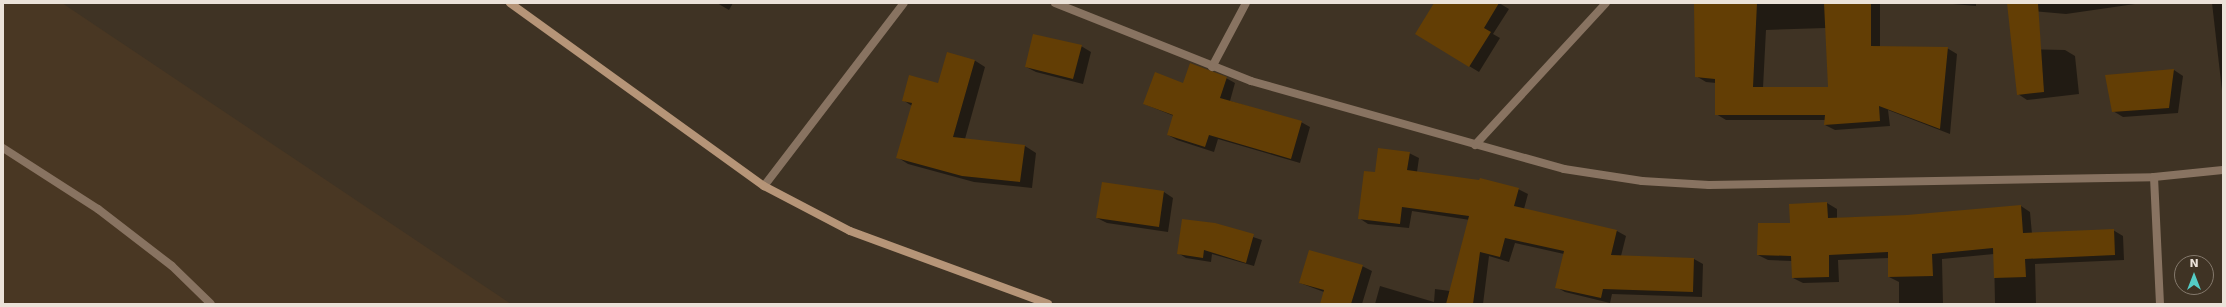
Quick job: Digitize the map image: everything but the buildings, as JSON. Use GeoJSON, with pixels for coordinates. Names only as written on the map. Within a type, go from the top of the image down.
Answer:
{"type":"FeatureCollection","features":[{"type":"Feature","properties":{"kind":"street"},"geometry":{"type":"LineString","coordinates":[[764,186],[904,3]]}},
{"type":"Feature","properties":{"kind":"street"},"geometry":{"type":"LineString","coordinates":[[1055,3],[1212,67],[1251,81],[1564,169],[1642,181],[1709,185],[2154,176],[2223,170]]}},
{"type":"Feature","properties":{"kind":"street"},"geometry":{"type":"LineString","coordinates":[[1212,67],[1246,3]]}},
{"type":"Feature","properties":{"kind":"street"},"geometry":{"type":"LineString","coordinates":[[1475,145],[1606,3]]}},
{"type":"Feature","properties":{"kind":"street"},"geometry":{"type":"LineString","coordinates":[[514,4],[764,186],[850,231],[1048,304]]}},
{"type":"Feature","properties":{"kind":"street"},"geometry":{"type":"LineString","coordinates":[[3,148],[98,208],[172,266],[211,304]]}},
{"type":"Feature","properties":{"kind":"street"},"geometry":{"type":"LineString","coordinates":[[2154,176],[2160,304]]}},
{"type":"Feature","properties":{"kind":"shaded area"},"geometry":{"type":"Polygon","coordinates":[[[3,3],[62,3],[511,304],[3,304],[3,3]]]}}]}
